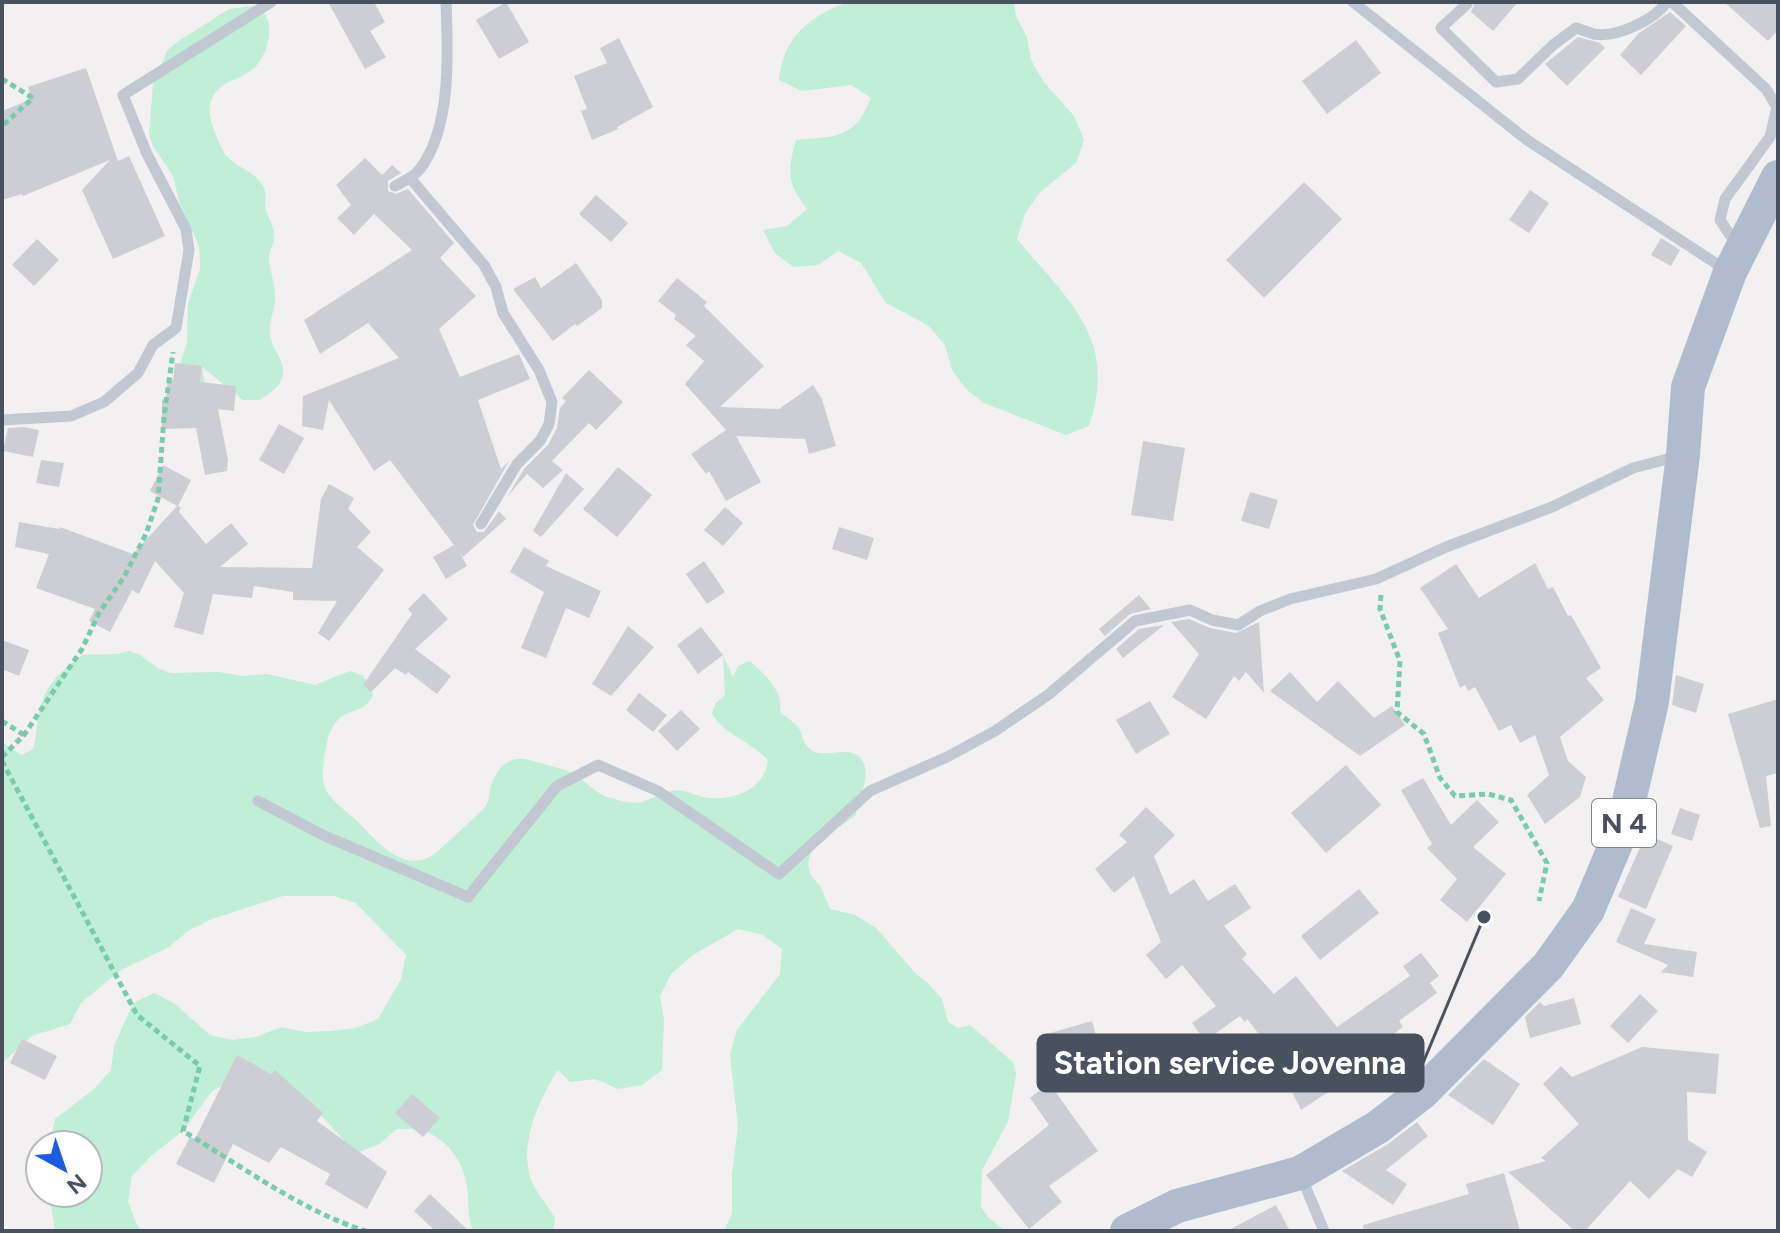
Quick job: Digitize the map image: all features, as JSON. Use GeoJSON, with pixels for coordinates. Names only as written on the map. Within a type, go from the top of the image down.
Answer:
{"type":"FeatureCollection","features":[{"type":"Feature","properties":{"kind":"main road","name":"N 4"},"geometry":{"type":"LineString","coordinates":[[1127,1231],[1177,1206],[1300,1173],[1378,1127],[1423,1092],[1548,966],[1588,910],[1623,827],[1652,702],[1683,455],[1688,387],[1738,258],[1777,182]]}},
{"type":"Feature","properties":{"kind":"lane"},"geometry":{"type":"LineString","coordinates":[[2,420],[71,416],[104,402],[138,373],[153,345],[176,328],[189,250],[186,229],[147,154],[123,95],[271,2]]}},
{"type":"Feature","properties":{"kind":"lane"},"geometry":{"type":"LineString","coordinates":[[395,186],[421,168],[430,151],[445,99],[446,2]]}},
{"type":"Feature","properties":{"kind":"lane"},"geometry":{"type":"LineString","coordinates":[[1353,2],[1527,140],[1738,258]]}},
{"type":"Feature","properties":{"kind":"lane"},"geometry":{"type":"LineString","coordinates":[[1467,4],[1441,28],[1496,82],[1518,79],[1553,45],[1576,28],[1597,35],[1637,26],[1670,2],[1766,89],[1777,107],[1770,137],[1725,199],[1720,220],[1730,235],[1738,258]]}},
{"type":"Feature","properties":{"kind":"lane"},"geometry":{"type":"LineString","coordinates":[[410,178],[484,265],[496,287],[503,313],[539,370],[552,402],[549,424],[540,441],[517,464],[481,524]]}},
{"type":"Feature","properties":{"kind":"lane"},"geometry":{"type":"LineString","coordinates":[[258,801],[325,836],[468,897],[557,786],[598,765],[658,791],[779,874],[870,791],[947,757],[995,731],[1048,695],[1135,621],[1190,610],[1212,620],[1238,625],[1260,611],[1290,599],[1376,579],[1446,547],[1552,507],[1633,468],[1683,455]]}},
{"type":"Feature","properties":{"kind":"lane"},"geometry":{"type":"LineString","coordinates":[[1300,1173],[1324,1231]]}},
{"type":"Feature","properties":{"kind":"path"},"geometry":{"type":"LineString","coordinates":[[2,79],[33,98],[2,126]]}},
{"type":"Feature","properties":{"kind":"path"},"geometry":{"type":"LineString","coordinates":[[176,328],[164,417],[158,499],[146,534],[124,577],[99,613],[82,649],[24,735],[2,759],[137,1015],[200,1066],[183,1131],[280,1190],[346,1225],[366,1231]]}},
{"type":"Feature","properties":{"kind":"path"},"geometry":{"type":"LineString","coordinates":[[1376,579],[1381,590],[1380,609],[1400,661],[1397,712],[1424,734],[1440,778],[1455,796],[1488,794],[1511,800],[1547,863],[1539,901]]}},
{"type":"Feature","properties":{"kind":"path"},"geometry":{"type":"LineString","coordinates":[[2,721],[24,735]]}},
{"type":"Feature","properties":{"kind":"green space"},"geometry":{"type":"Polygon","coordinates":[[[849,2],[1014,2],[1016,16],[1027,37],[1031,60],[1043,81],[1074,116],[1084,140],[1076,163],[1039,193],[1025,214],[1017,239],[1070,302],[1093,344],[1097,395],[1089,426],[1066,435],[984,403],[966,389],[952,370],[945,345],[929,326],[886,303],[861,263],[838,251],[818,265],[793,267],[775,253],[763,230],[787,226],[807,209],[792,184],[790,169],[796,140],[833,136],[850,129],[865,112],[871,98],[851,85],[802,91],[779,80],[786,51],[800,30],[821,14],[849,2]]]}},
{"type":"Feature","properties":{"kind":"green space"},"geometry":{"type":"Polygon","coordinates":[[[253,6],[268,19],[269,34],[265,50],[253,69],[214,94],[210,107],[212,125],[225,154],[255,176],[264,188],[265,206],[274,235],[269,257],[275,293],[270,330],[283,374],[277,386],[267,395],[259,400],[243,400],[202,367],[206,391],[180,365],[187,342],[188,304],[200,269],[199,246],[179,201],[173,176],[153,146],[149,134],[153,85],[167,51],[229,9],[253,6]]]}},
{"type":"Feature","properties":{"kind":"green space"},"geometry":{"type":"Polygon","coordinates":[[[129,651],[171,673],[267,674],[315,685],[350,671],[362,675],[370,684],[373,696],[364,706],[344,715],[334,725],[325,754],[325,787],[333,800],[382,846],[411,861],[433,855],[477,815],[486,806],[498,771],[506,763],[517,759],[571,772],[600,794],[628,802],[641,802],[677,791],[724,798],[753,787],[765,772],[768,761],[724,728],[712,714],[716,703],[725,695],[723,655],[733,677],[738,666],[750,661],[772,683],[780,700],[781,712],[797,726],[808,748],[818,753],[855,754],[865,767],[856,815],[824,837],[809,860],[812,877],[820,886],[830,909],[855,915],[876,928],[942,999],[948,1022],[958,1028],[970,1025],[1013,1062],[1016,1074],[1008,1122],[982,1170],[981,1207],[1005,1231],[724,1231],[732,1213],[732,1174],[738,1126],[730,1054],[737,1030],[780,974],[782,949],[763,935],[738,929],[693,955],[671,974],[660,996],[664,1020],[662,1070],[642,1085],[618,1089],[595,1079],[570,1082],[558,1070],[551,1081],[534,1119],[527,1160],[533,1184],[555,1218],[553,1231],[473,1231],[461,1165],[445,1143],[430,1133],[419,1129],[397,1129],[378,1145],[355,1153],[322,1116],[301,1104],[235,1079],[212,1091],[183,1131],[152,1155],[132,1176],[128,1202],[142,1231],[55,1231],[52,1209],[104,1209],[104,1129],[53,1129],[55,1119],[94,1089],[111,1070],[114,1046],[133,1003],[154,993],[175,1004],[210,1035],[232,1040],[256,1037],[281,1027],[305,1032],[356,1028],[378,1019],[401,979],[406,955],[356,903],[334,896],[283,896],[212,919],[188,931],[169,947],[121,970],[81,1003],[70,1024],[32,1036],[2,1063],[2,742],[21,755],[32,750],[44,697],[59,675],[82,655],[129,651]]]}},
{"type":"Feature","properties":{"kind":"building"},"geometry":{"type":"Polygon","coordinates":[[[328,2],[374,2],[385,22],[370,31],[386,57],[365,69],[328,2]]]}},
{"type":"Feature","properties":{"kind":"building"},"geometry":{"type":"Polygon","coordinates":[[[506,2],[529,42],[499,59],[476,20],[506,2]]]}},
{"type":"Feature","properties":{"kind":"building"},"geometry":{"type":"Polygon","coordinates":[[[1475,2],[1518,2],[1493,31],[1471,12],[1475,2]]]}},
{"type":"Feature","properties":{"kind":"building"},"geometry":{"type":"Polygon","coordinates":[[[1724,2],[1778,2],[1778,30],[1768,41],[1724,2]]]}},
{"type":"Feature","properties":{"kind":"building"},"geometry":{"type":"Polygon","coordinates":[[[1670,12],[1686,26],[1641,75],[1620,55],[1639,33],[1670,12]]]}},
{"type":"Feature","properties":{"kind":"building"},"geometry":{"type":"Polygon","coordinates":[[[1578,37],[1600,43],[1605,48],[1567,86],[1545,64],[1578,37]]]}},
{"type":"Feature","properties":{"kind":"building"},"geometry":{"type":"Polygon","coordinates":[[[619,38],[653,107],[618,129],[592,140],[581,111],[587,109],[574,76],[607,63],[600,48],[619,38]]]}},
{"type":"Feature","properties":{"kind":"building"},"geometry":{"type":"Polygon","coordinates":[[[1356,40],[1381,73],[1327,114],[1302,81],[1356,40]]]}},
{"type":"Feature","properties":{"kind":"building"},"geometry":{"type":"Polygon","coordinates":[[[86,68],[118,161],[129,156],[165,236],[113,259],[82,190],[110,160],[23,196],[2,200],[2,111],[32,99],[28,87],[86,68]]]}},
{"type":"Feature","properties":{"kind":"building"},"geometry":{"type":"Polygon","coordinates":[[[365,158],[382,175],[392,165],[401,173],[388,181],[388,191],[396,194],[408,189],[454,243],[440,258],[476,296],[439,329],[460,377],[519,354],[530,379],[478,400],[501,469],[509,461],[473,525],[477,532],[484,532],[499,511],[506,519],[463,557],[459,551],[467,566],[446,579],[433,557],[454,545],[390,460],[374,471],[329,400],[323,430],[302,426],[303,396],[399,358],[368,323],[320,354],[304,320],[412,250],[374,214],[354,235],[337,218],[351,205],[336,185],[365,158]]]}},
{"type":"Feature","properties":{"kind":"building"},"geometry":{"type":"Polygon","coordinates":[[[1304,182],[1342,219],[1264,298],[1226,260],[1304,182]]]}},
{"type":"Feature","properties":{"kind":"building"},"geometry":{"type":"Polygon","coordinates":[[[1530,190],[1549,203],[1529,233],[1509,220],[1530,190]]]}},
{"type":"Feature","properties":{"kind":"building"},"geometry":{"type":"Polygon","coordinates":[[[596,195],[628,223],[611,242],[579,214],[596,195]]]}},
{"type":"Feature","properties":{"kind":"building"},"geometry":{"type":"Polygon","coordinates":[[[1661,238],[1680,250],[1671,266],[1651,255],[1661,238]]]}},
{"type":"Feature","properties":{"kind":"building"},"geometry":{"type":"Polygon","coordinates":[[[37,239],[59,260],[34,286],[12,265],[37,239]]]}},
{"type":"Feature","properties":{"kind":"building"},"geometry":{"type":"Polygon","coordinates":[[[576,263],[602,300],[602,308],[553,341],[513,289],[535,277],[541,288],[576,263]]]}},
{"type":"Feature","properties":{"kind":"building"},"geometry":{"type":"Polygon","coordinates":[[[677,278],[707,302],[704,306],[764,366],[720,407],[779,409],[813,385],[822,399],[836,446],[809,454],[805,439],[736,436],[761,482],[726,501],[709,471],[706,474],[691,454],[726,430],[685,384],[704,361],[686,345],[696,336],[674,319],[676,315],[658,301],[677,278]]]}},
{"type":"Feature","properties":{"kind":"building"},"geometry":{"type":"Polygon","coordinates":[[[175,363],[202,366],[200,382],[236,386],[234,411],[218,409],[228,460],[227,471],[205,475],[196,428],[162,429],[162,399],[166,399],[168,379],[173,380],[175,363]]]}},
{"type":"Feature","properties":{"kind":"building"},"geometry":{"type":"Polygon","coordinates":[[[589,370],[623,402],[596,430],[589,423],[552,461],[563,470],[543,488],[527,474],[507,497],[524,469],[548,445],[557,428],[560,408],[566,401],[562,398],[589,370]]]}},
{"type":"Feature","properties":{"kind":"building"},"geometry":{"type":"Polygon","coordinates":[[[279,424],[304,438],[284,474],[259,460],[279,424]]]}},
{"type":"Feature","properties":{"kind":"building"},"geometry":{"type":"Polygon","coordinates":[[[8,428],[39,430],[33,457],[3,451],[8,428]]]}},
{"type":"Feature","properties":{"kind":"building"},"geometry":{"type":"Polygon","coordinates":[[[1143,441],[1185,448],[1173,521],[1131,515],[1143,441]]]}},
{"type":"Feature","properties":{"kind":"building"},"geometry":{"type":"Polygon","coordinates":[[[41,460],[64,463],[59,487],[36,483],[41,460]]]}},
{"type":"Feature","properties":{"kind":"building"},"geometry":{"type":"Polygon","coordinates":[[[163,465],[191,480],[178,506],[181,508],[179,512],[206,544],[231,523],[248,544],[220,567],[312,568],[321,499],[329,484],[354,498],[348,509],[371,532],[357,547],[384,570],[329,641],[318,633],[337,601],[293,600],[293,592],[254,586],[252,598],[213,594],[203,635],[174,627],[184,593],[155,561],[139,594],[132,590],[110,632],[89,621],[95,609],[36,588],[49,554],[15,547],[19,522],[60,527],[133,554],[177,506],[150,491],[163,465]]]}},
{"type":"Feature","properties":{"kind":"building"},"geometry":{"type":"Polygon","coordinates":[[[618,467],[652,495],[617,537],[583,509],[618,467]]]}},
{"type":"Feature","properties":{"kind":"building"},"geometry":{"type":"Polygon","coordinates":[[[566,473],[584,489],[541,537],[533,531],[566,473]]]}},
{"type":"Feature","properties":{"kind":"building"},"geometry":{"type":"Polygon","coordinates":[[[1250,492],[1278,500],[1269,529],[1241,521],[1250,492]]]}},
{"type":"Feature","properties":{"kind":"building"},"geometry":{"type":"Polygon","coordinates":[[[725,507],[743,523],[723,546],[704,530],[725,507]]]}},
{"type":"Feature","properties":{"kind":"building"},"geometry":{"type":"Polygon","coordinates":[[[839,527],[874,538],[867,560],[832,549],[839,527]]]}},
{"type":"Feature","properties":{"kind":"building"},"geometry":{"type":"Polygon","coordinates":[[[524,547],[549,561],[546,566],[601,591],[589,618],[566,608],[546,658],[521,648],[544,592],[510,572],[524,547]]]}},
{"type":"Feature","properties":{"kind":"building"},"geometry":{"type":"Polygon","coordinates":[[[704,561],[725,592],[707,604],[686,574],[704,561]]]}},
{"type":"Feature","properties":{"kind":"building"},"geometry":{"type":"Polygon","coordinates":[[[1535,563],[1548,589],[1553,587],[1601,668],[1586,678],[1604,700],[1560,737],[1568,761],[1586,777],[1580,797],[1545,824],[1527,795],[1549,775],[1535,735],[1520,743],[1511,725],[1499,731],[1475,687],[1468,691],[1465,685],[1460,688],[1438,633],[1448,629],[1420,588],[1456,564],[1479,598],[1535,563]]]}},
{"type":"Feature","properties":{"kind":"building"},"geometry":{"type":"Polygon","coordinates":[[[424,593],[448,619],[415,649],[451,676],[437,694],[408,672],[406,675],[395,668],[371,692],[363,685],[412,614],[408,609],[424,593]]]}},
{"type":"Feature","properties":{"kind":"building"},"geometry":{"type":"Polygon","coordinates":[[[1139,595],[1151,609],[1130,614],[1105,636],[1099,629],[1139,595]]]}},
{"type":"Feature","properties":{"kind":"building"},"geometry":{"type":"Polygon","coordinates":[[[1189,619],[1210,628],[1236,633],[1259,622],[1264,693],[1246,672],[1239,681],[1234,676],[1206,719],[1172,697],[1199,654],[1171,622],[1189,619]]]}},
{"type":"Feature","properties":{"kind":"building"},"geometry":{"type":"Polygon","coordinates":[[[1164,625],[1123,658],[1116,649],[1139,629],[1164,625]]]}},
{"type":"Feature","properties":{"kind":"building"},"geometry":{"type":"Polygon","coordinates":[[[628,626],[654,647],[611,696],[592,684],[628,626]]]}},
{"type":"Feature","properties":{"kind":"building"},"geometry":{"type":"Polygon","coordinates":[[[701,627],[723,655],[698,674],[677,645],[701,627]]]}},
{"type":"Feature","properties":{"kind":"building"},"geometry":{"type":"Polygon","coordinates":[[[2,640],[29,650],[19,676],[2,669],[2,640]]]}},
{"type":"Feature","properties":{"kind":"building"},"geometry":{"type":"Polygon","coordinates":[[[1290,672],[1317,702],[1338,681],[1374,718],[1392,706],[1405,725],[1360,756],[1270,691],[1290,672]]]}},
{"type":"Feature","properties":{"kind":"building"},"geometry":{"type":"Polygon","coordinates":[[[1676,675],[1704,684],[1696,713],[1672,705],[1676,675]]]}},
{"type":"Feature","properties":{"kind":"building"},"geometry":{"type":"Polygon","coordinates":[[[639,693],[667,715],[653,732],[626,710],[639,693]]]}},
{"type":"Feature","properties":{"kind":"building"},"geometry":{"type":"Polygon","coordinates":[[[1778,699],[1778,773],[1766,776],[1771,826],[1760,828],[1728,714],[1778,699]]]}},
{"type":"Feature","properties":{"kind":"building"},"geometry":{"type":"Polygon","coordinates":[[[1150,701],[1170,734],[1136,754],[1116,720],[1150,701]]]}},
{"type":"Feature","properties":{"kind":"building"},"geometry":{"type":"Polygon","coordinates":[[[681,710],[700,729],[677,751],[658,731],[681,710]]]}},
{"type":"Feature","properties":{"kind":"building"},"geometry":{"type":"Polygon","coordinates":[[[1346,765],[1381,805],[1326,853],[1291,813],[1346,765]]]}},
{"type":"Feature","properties":{"kind":"building"},"geometry":{"type":"Polygon","coordinates":[[[1423,778],[1451,825],[1477,800],[1499,822],[1473,847],[1506,874],[1467,922],[1440,900],[1457,879],[1427,848],[1432,844],[1401,790],[1423,778]]]}},
{"type":"Feature","properties":{"kind":"building"},"geometry":{"type":"Polygon","coordinates":[[[1146,807],[1175,835],[1154,856],[1170,895],[1194,879],[1208,901],[1235,884],[1251,908],[1224,926],[1247,954],[1242,959],[1274,994],[1296,976],[1337,1027],[1410,976],[1403,966],[1421,953],[1439,976],[1430,983],[1437,993],[1399,1021],[1403,1027],[1351,1066],[1357,1073],[1301,1110],[1283,1074],[1288,1071],[1247,1019],[1245,1022],[1240,1016],[1205,1041],[1192,1023],[1216,1006],[1182,965],[1166,979],[1146,955],[1161,942],[1134,876],[1114,893],[1095,869],[1127,842],[1119,835],[1146,807]]]}},
{"type":"Feature","properties":{"kind":"building"},"geometry":{"type":"Polygon","coordinates":[[[1680,808],[1700,815],[1692,841],[1671,834],[1680,808]]]}},
{"type":"Feature","properties":{"kind":"building"},"geometry":{"type":"Polygon","coordinates":[[[1646,834],[1673,846],[1646,909],[1618,897],[1646,834]]]}},
{"type":"Feature","properties":{"kind":"building"},"geometry":{"type":"Polygon","coordinates":[[[1359,889],[1379,913],[1320,960],[1301,936],[1359,889]]]}},
{"type":"Feature","properties":{"kind":"building"},"geometry":{"type":"Polygon","coordinates":[[[1631,908],[1656,919],[1644,944],[1697,952],[1693,977],[1661,972],[1668,965],[1616,942],[1631,908]]]}},
{"type":"Feature","properties":{"kind":"building"},"geometry":{"type":"Polygon","coordinates":[[[1640,994],[1658,1011],[1628,1043],[1610,1026],[1640,994]]]}},
{"type":"Feature","properties":{"kind":"building"},"geometry":{"type":"Polygon","coordinates":[[[1574,998],[1581,1024],[1530,1038],[1525,1017],[1540,1002],[1544,1006],[1574,998]]]}},
{"type":"Feature","properties":{"kind":"building"},"geometry":{"type":"Polygon","coordinates":[[[1092,1021],[1104,1065],[1054,1079],[1043,1035],[1092,1021]]]}},
{"type":"Feature","properties":{"kind":"building"},"geometry":{"type":"Polygon","coordinates":[[[22,1039],[57,1056],[45,1080],[10,1063],[22,1039]]]}},
{"type":"Feature","properties":{"kind":"building"},"geometry":{"type":"Polygon","coordinates":[[[1642,1047],[1719,1054],[1716,1094],[1687,1092],[1688,1140],[1707,1152],[1692,1177],[1678,1169],[1649,1199],[1630,1181],[1585,1231],[1575,1231],[1508,1172],[1546,1161],[1541,1158],[1579,1124],[1543,1084],[1561,1066],[1572,1077],[1642,1047]]]}},
{"type":"Feature","properties":{"kind":"building"},"geometry":{"type":"Polygon","coordinates":[[[237,1055],[271,1074],[275,1070],[323,1113],[317,1121],[387,1172],[367,1209],[325,1184],[330,1174],[281,1147],[269,1163],[233,1144],[214,1183],[176,1164],[190,1137],[195,1139],[237,1055]]]}},
{"type":"Feature","properties":{"kind":"building"},"geometry":{"type":"Polygon","coordinates":[[[1484,1059],[1520,1084],[1493,1125],[1448,1095],[1484,1059]]]}},
{"type":"Feature","properties":{"kind":"building"},"geometry":{"type":"Polygon","coordinates":[[[1049,1083],[1098,1151],[1049,1186],[1062,1202],[1029,1229],[986,1175],[1049,1125],[1030,1098],[1049,1083]]]}},
{"type":"Feature","properties":{"kind":"building"},"geometry":{"type":"Polygon","coordinates":[[[412,1094],[440,1118],[423,1137],[395,1113],[412,1094]]]}},
{"type":"Feature","properties":{"kind":"building"},"geometry":{"type":"Polygon","coordinates":[[[1417,1122],[1428,1136],[1386,1170],[1407,1184],[1393,1205],[1342,1171],[1388,1144],[1417,1122]]]}},
{"type":"Feature","properties":{"kind":"building"},"geometry":{"type":"Polygon","coordinates":[[[1504,1173],[1520,1231],[1364,1231],[1363,1225],[1469,1194],[1466,1184],[1504,1173]]]}},
{"type":"Feature","properties":{"kind":"building"},"geometry":{"type":"Polygon","coordinates":[[[430,1194],[469,1231],[435,1231],[414,1211],[430,1194]]]}},
{"type":"Feature","properties":{"kind":"building"},"geometry":{"type":"Polygon","coordinates":[[[1276,1205],[1290,1231],[1227,1231],[1276,1205]]]}},
{"type":"Feature","properties":{"kind":"place","name":"Station service Jovenna"},"geometry":{"type":"Point","coordinates":[1484,917]}}]}
